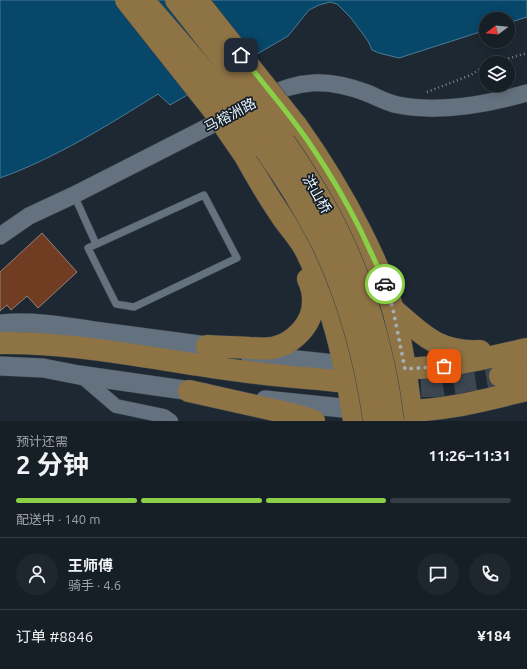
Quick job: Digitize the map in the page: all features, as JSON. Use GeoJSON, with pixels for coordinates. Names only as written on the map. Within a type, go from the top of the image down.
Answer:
{"type":"FeatureCollection","features":[{"type":"Feature","properties":{"kind":"main road"},"geometry":{"type":"LineString","coordinates":[[126,0],[214,112],[245,156],[281,215],[297,235],[306,250],[326,299],[338,378],[353,415]]}},
{"type":"Feature","properties":{"kind":"main road"},"geometry":{"type":"LineString","coordinates":[[143,0],[206,73],[242,118],[307,215],[334,271],[352,323],[367,378],[374,421]]}},
{"type":"Feature","properties":{"kind":"main road","name":"洪山桥"},"geometry":{"type":"LineString","coordinates":[[176,0],[280,135],[310,181],[338,231],[359,280],[374,328],[388,383],[406,418]]}},
{"type":"Feature","properties":{"kind":"main road"},"geometry":{"type":"LineString","coordinates":[[197,0],[310,144],[342,194],[372,253],[393,309],[405,369],[406,418]]}},
{"type":"Feature","properties":{"kind":"main road"},"geometry":{"type":"LineString","coordinates":[[207,346],[272,348],[284,345],[294,338],[308,321],[313,301],[312,292],[309,281],[281,215]]}},
{"type":"Feature","properties":{"kind":"main road"},"geometry":{"type":"LineString","coordinates":[[393,309],[434,342],[448,348],[471,352],[527,349]]}},
{"type":"Feature","properties":{"kind":"main road"},"geometry":{"type":"LineString","coordinates":[[0,324],[38,324],[207,346],[338,378]]}},
{"type":"Feature","properties":{"kind":"main road"},"geometry":{"type":"LineString","coordinates":[[0,342],[68,346],[146,356],[248,372],[338,378]]}},
{"type":"Feature","properties":{"kind":"main road"},"geometry":{"type":"LineString","coordinates":[[0,351],[44,351],[216,375],[338,378],[405,369],[460,364],[527,349]]}},
{"type":"Feature","properties":{"kind":"main road"},"geometry":{"type":"LineString","coordinates":[[527,364],[499,373],[527,371]]}},
{"type":"Feature","properties":{"kind":"main road"},"geometry":{"type":"LineString","coordinates":[[0,366],[43,368],[80,375],[353,415],[406,418],[527,390]]}},
{"type":"Feature","properties":{"kind":"main road"},"geometry":{"type":"LineString","coordinates":[[189,391],[296,415],[314,421]]}},
{"type":"Feature","properties":{"kind":"street","name":"马榕洲路"},"geometry":{"type":"LineString","coordinates":[[0,236],[29,216],[74,195],[266,96],[293,85],[320,83],[334,84],[361,91],[396,105],[421,107],[465,106],[527,93]]}},
{"type":"Feature","properties":{"kind":"street"},"geometry":{"type":"LineString","coordinates":[[80,375],[116,406],[164,416],[171,421]]}},
{"type":"Feature","properties":{"kind":"lane"},"geometry":{"type":"LineString","coordinates":[[74,195],[96,244]]}},
{"type":"Feature","properties":{"kind":"lane"},"geometry":{"type":"LineString","coordinates":[[204,195],[237,258],[134,307],[116,304],[88,248],[96,244],[204,195]]}},
{"type":"Feature","properties":{"kind":"path"},"geometry":{"type":"LineString","coordinates":[[515,57],[527,53]]}},
{"type":"Feature","properties":{"kind":"path"},"geometry":{"type":"LineString","coordinates":[[422,94],[471,75],[479,70]]}},
{"type":"Feature","properties":{"kind":"water"},"geometry":{"type":"Polygon","coordinates":[[[0,0],[527,0],[527,17],[515,21],[515,12],[479,12],[479,32],[399,58],[372,50],[368,41],[351,18],[337,4],[330,2],[319,5],[309,10],[288,36],[170,105],[158,94],[101,129],[61,151],[0,178],[0,0]]]}},
{"type":"Feature","properties":{"kind":"building"},"geometry":{"type":"Polygon","coordinates":[[[42,233],[77,272],[38,308],[27,296],[11,310],[7,305],[0,311],[0,272],[42,233]]]}},
{"type":"Feature","properties":{"kind":"tunnel"},"geometry":{"type":"LineString","coordinates":[[388,387],[437,386],[500,376]]}},
{"type":"Feature","properties":{"kind":"way so far"},"geometry":{"type":"LineString","coordinates":[[385,284],[393,309],[405,369],[444,366]]}},
{"type":"Feature","properties":{"kind":"route"},"geometry":{"type":"LineString","coordinates":[[241,55],[296,125],[326,168],[342,194],[372,253],[385,284]]}}]}
